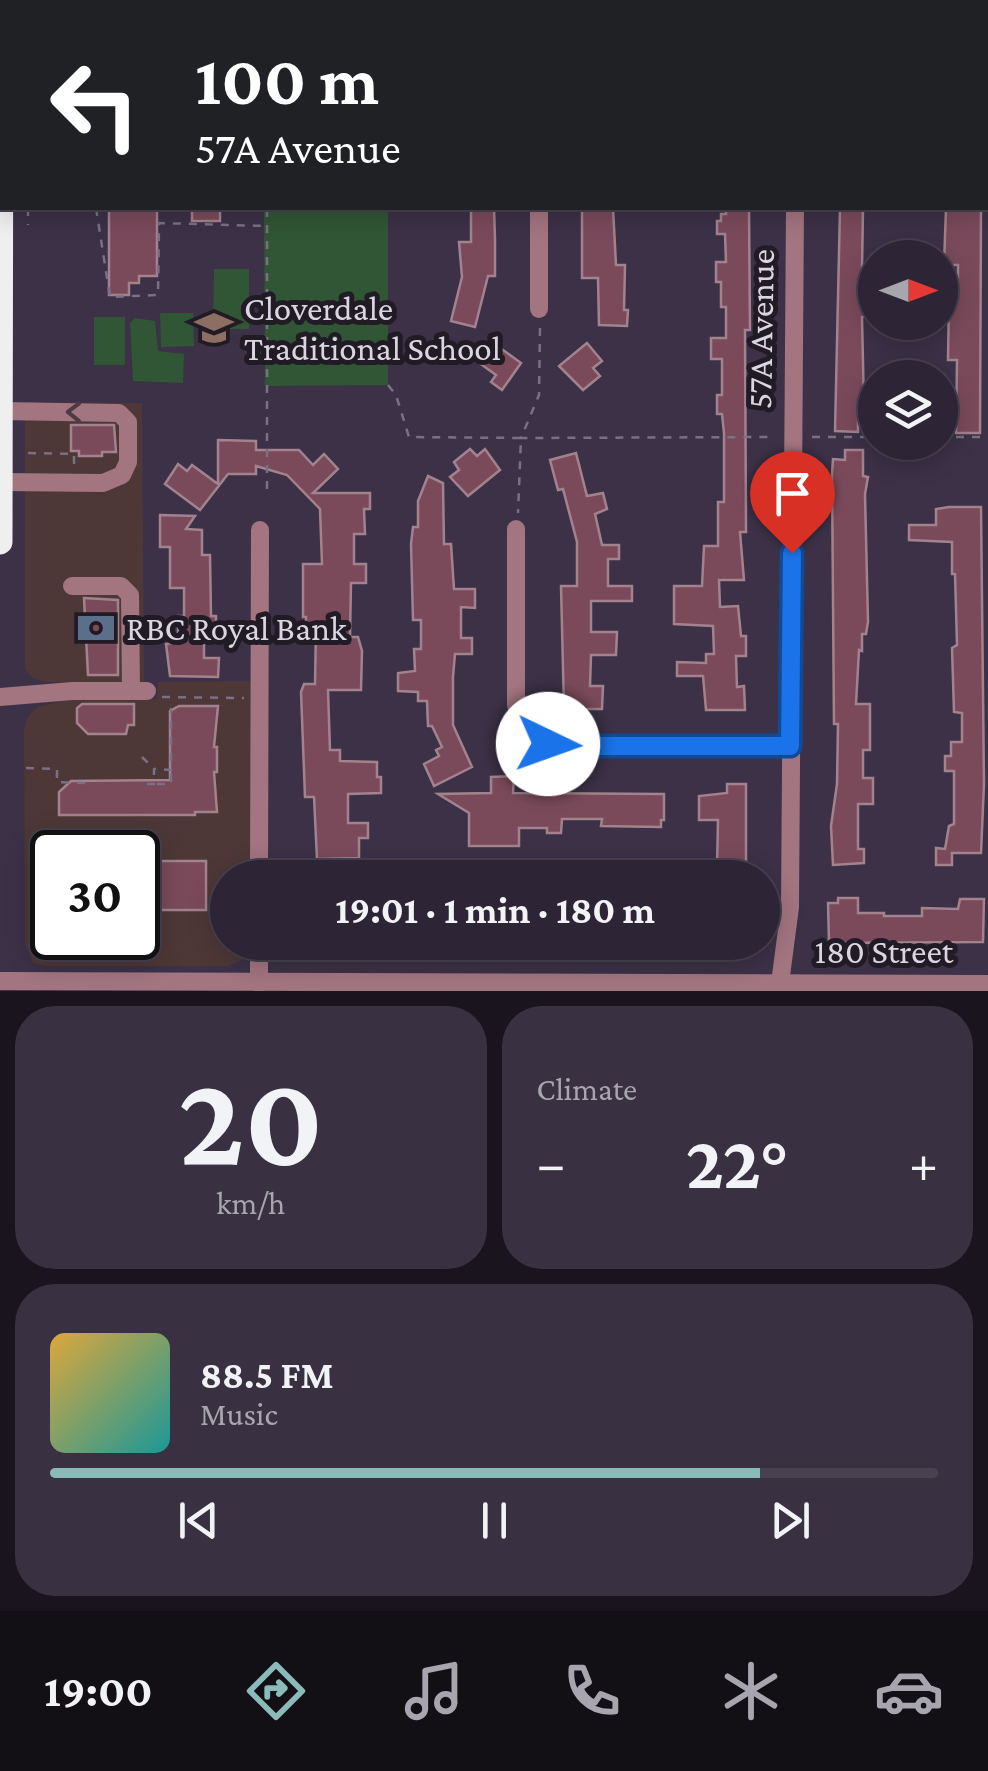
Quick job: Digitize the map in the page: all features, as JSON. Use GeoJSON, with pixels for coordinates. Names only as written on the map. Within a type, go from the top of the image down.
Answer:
{"type":"FeatureCollection","features":[{"type":"Feature","properties":{"kind":"highway"},"geometry":{"type":"LineString","coordinates":[[0,542],[1,210]]}},
{"type":"Feature","properties":{"kind":"street"},"geometry":{"type":"LineString","coordinates":[[539,210],[539,309]]}},
{"type":"Feature","properties":{"kind":"street","name":"57A Avenue"},"geometry":{"type":"LineString","coordinates":[[780,987],[790,908],[795,210]]}},
{"type":"Feature","properties":{"kind":"street"},"geometry":{"type":"LineString","coordinates":[[0,482],[103,483],[122,475],[128,462],[128,422],[119,412],[1,411]]}},
{"type":"Feature","properties":{"kind":"street"},"geometry":{"type":"LineString","coordinates":[[516,529],[516,705],[521,723],[534,736],[563,746],[790,746]]}},
{"type":"Feature","properties":{"kind":"street"},"geometry":{"type":"LineString","coordinates":[[260,530],[260,860]]}},
{"type":"Feature","properties":{"kind":"street"},"geometry":{"type":"LineString","coordinates":[[0,697],[69,691],[145,693],[130,595],[121,586],[72,586]]}},
{"type":"Feature","properties":{"kind":"street"},"geometry":{"type":"LineString","coordinates":[[259,960],[259,983]]}},
{"type":"Feature","properties":{"kind":"street","name":"180 Street"},"geometry":{"type":"LineString","coordinates":[[0,981],[644,988],[988,984]]}},
{"type":"Feature","properties":{"kind":"path"},"geometry":{"type":"LineString","coordinates":[[28,210],[28,226]]}},
{"type":"Feature","properties":{"kind":"path"},"geometry":{"type":"LineString","coordinates":[[97,210],[104,237],[110,297],[158,295],[159,223],[267,226]]}},
{"type":"Feature","properties":{"kind":"path"},"geometry":{"type":"LineString","coordinates":[[266,488],[267,210]]}},
{"type":"Feature","properties":{"kind":"path"},"geometry":{"type":"LineString","coordinates":[[516,529],[522,492],[522,438],[539,395],[539,309]]}},
{"type":"Feature","properties":{"kind":"path"},"geometry":{"type":"LineString","coordinates":[[388,385],[396,395],[409,437],[782,437]]}},
{"type":"Feature","properties":{"kind":"path"},"geometry":{"type":"LineString","coordinates":[[801,437],[858,437]]}},
{"type":"Feature","properties":{"kind":"path"},"geometry":{"type":"LineString","coordinates":[[958,437],[988,437]]}},
{"type":"Feature","properties":{"kind":"path"},"geometry":{"type":"LineString","coordinates":[[28,453],[77,454],[74,471]]}},
{"type":"Feature","properties":{"kind":"path"},"geometry":{"type":"LineString","coordinates":[[145,693],[260,698]]}},
{"type":"Feature","properties":{"kind":"path"},"geometry":{"type":"LineString","coordinates":[[148,784],[171,784],[172,708]]}},
{"type":"Feature","properties":{"kind":"path"},"geometry":{"type":"LineString","coordinates":[[142,758],[154,769],[171,770]]}},
{"type":"Feature","properties":{"kind":"path"},"geometry":{"type":"LineString","coordinates":[[26,768],[56,768],[56,782],[84,782]]}},
{"type":"Feature","properties":{"kind":"path"},"geometry":{"type":"LineString","coordinates":[[154,769],[154,784]]}},
{"type":"Feature","properties":{"kind":"shaded area"},"geometry":{"type":"Polygon","coordinates":[[[25,402],[142,403],[144,682],[46,682],[33,678],[25,669],[25,402]]]}},
{"type":"Feature","properties":{"kind":"shaded area"},"geometry":{"type":"Polygon","coordinates":[[[250,681],[250,860],[210,860],[210,960],[242,960],[228,966],[33,963],[32,960],[160,960],[160,830],[30,830],[30,956],[25,944],[24,728],[29,715],[38,707],[66,700],[157,699],[158,682],[250,681]]]}},
{"type":"Feature","properties":{"kind":"green space"},"geometry":{"type":"Polygon","coordinates":[[[264,210],[388,210],[388,385],[265,386],[264,210]]]}},
{"type":"Feature","properties":{"kind":"green space"},"geometry":{"type":"Polygon","coordinates":[[[214,269],[249,269],[249,329],[213,329],[214,269]]]}},
{"type":"Feature","properties":{"kind":"green space"},"geometry":{"type":"Polygon","coordinates":[[[160,313],[193,313],[194,346],[161,347],[160,313]]]}},
{"type":"Feature","properties":{"kind":"green space"},"geometry":{"type":"Polygon","coordinates":[[[94,317],[125,317],[125,365],[94,365],[94,317]]]}},
{"type":"Feature","properties":{"kind":"green space"},"geometry":{"type":"Polygon","coordinates":[[[135,318],[155,321],[158,351],[184,354],[183,383],[133,381],[130,323],[135,318]]]}},
{"type":"Feature","properties":{"kind":"building"},"geometry":{"type":"Polygon","coordinates":[[[109,210],[157,210],[157,276],[139,276],[139,283],[129,283],[129,295],[109,295],[109,210]]]}},
{"type":"Feature","properties":{"kind":"building"},"geometry":{"type":"Polygon","coordinates":[[[192,210],[220,210],[220,221],[192,221],[192,210]]]}},
{"type":"Feature","properties":{"kind":"building"},"geometry":{"type":"Polygon","coordinates":[[[471,210],[494,210],[495,276],[488,276],[475,327],[451,321],[462,277],[459,242],[471,242],[471,210]]]}},
{"type":"Feature","properties":{"kind":"building"},"geometry":{"type":"Polygon","coordinates":[[[582,210],[613,210],[616,265],[625,265],[627,326],[599,325],[598,278],[582,278],[582,210]]]}},
{"type":"Feature","properties":{"kind":"building"},"geometry":{"type":"Polygon","coordinates":[[[726,210],[749,210],[746,532],[740,532],[744,580],[719,580],[720,607],[738,606],[741,636],[746,636],[746,656],[736,656],[737,687],[744,686],[745,710],[706,710],[703,676],[677,676],[677,662],[706,663],[706,654],[714,654],[713,626],[674,624],[674,586],[702,586],[704,546],[718,546],[718,502],[724,502],[724,433],[722,414],[717,414],[717,395],[722,395],[722,359],[711,359],[711,338],[726,338],[726,307],[721,307],[716,262],[726,262],[725,234],[717,234],[717,221],[721,221],[721,214],[726,214],[726,210]]]}},
{"type":"Feature","properties":{"kind":"building"},"geometry":{"type":"Polygon","coordinates":[[[840,210],[863,210],[862,240],[858,240],[858,340],[863,340],[863,360],[858,360],[858,432],[835,431],[840,210]]]}},
{"type":"Feature","properties":{"kind":"building"},"geometry":{"type":"Polygon","coordinates":[[[946,210],[981,210],[980,433],[958,433],[958,360],[948,360],[948,340],[958,340],[958,240],[945,240],[946,210]]]}},
{"type":"Feature","properties":{"kind":"building"},"geometry":{"type":"Polygon","coordinates":[[[492,342],[521,363],[502,390],[491,382],[496,375],[478,362],[492,342]]]}},
{"type":"Feature","properties":{"kind":"building"},"geometry":{"type":"Polygon","coordinates":[[[587,343],[602,361],[593,368],[600,376],[583,390],[559,366],[587,343]]]}},
{"type":"Feature","properties":{"kind":"building"},"geometry":{"type":"Polygon","coordinates":[[[71,425],[114,425],[116,452],[79,456],[79,451],[71,451],[71,425]]]}},
{"type":"Feature","properties":{"kind":"building"},"geometry":{"type":"Polygon","coordinates":[[[218,440],[256,441],[256,450],[299,450],[313,465],[324,454],[338,469],[313,493],[370,493],[370,509],[364,509],[365,534],[354,534],[354,564],[366,564],[366,583],[351,583],[350,637],[358,637],[362,651],[361,690],[328,690],[330,750],[340,750],[340,761],[377,762],[377,777],[381,777],[381,793],[348,794],[348,823],[368,823],[368,838],[359,838],[359,858],[317,859],[314,797],[305,797],[301,692],[304,684],[315,684],[316,629],[306,629],[303,617],[303,564],[322,564],[320,509],[287,475],[256,466],[256,474],[228,474],[200,510],[165,484],[178,464],[187,471],[192,465],[218,484],[218,440]]]}},
{"type":"Feature","properties":{"kind":"building"},"geometry":{"type":"Polygon","coordinates":[[[470,449],[477,456],[485,449],[500,470],[468,496],[450,477],[459,470],[454,462],[470,449]]]}},
{"type":"Feature","properties":{"kind":"building"},"geometry":{"type":"Polygon","coordinates":[[[845,450],[858,450],[858,460],[863,460],[863,476],[868,477],[868,622],[866,634],[862,634],[862,651],[859,650],[856,704],[870,704],[870,750],[863,750],[863,778],[873,778],[873,804],[858,804],[858,849],[864,849],[864,863],[833,865],[831,826],[837,784],[838,724],[834,724],[832,474],[833,459],[845,460],[845,450]]]}},
{"type":"Feature","properties":{"kind":"building"},"geometry":{"type":"Polygon","coordinates":[[[576,453],[587,496],[603,493],[607,509],[595,514],[602,545],[619,545],[619,559],[608,559],[608,586],[632,586],[632,601],[591,601],[591,632],[617,632],[616,655],[591,655],[590,686],[603,686],[602,709],[564,709],[561,586],[577,586],[577,542],[563,489],[558,490],[550,460],[576,453]]]}},
{"type":"Feature","properties":{"kind":"building"},"geometry":{"type":"Polygon","coordinates":[[[428,476],[443,483],[444,544],[451,544],[454,589],[475,589],[475,608],[461,607],[461,638],[472,638],[472,654],[455,654],[453,677],[453,725],[472,767],[434,786],[424,764],[439,756],[436,750],[442,747],[432,726],[428,726],[427,701],[418,701],[418,692],[398,691],[398,673],[415,671],[414,649],[421,649],[421,620],[413,620],[411,544],[413,527],[418,527],[418,501],[428,476]]]}},
{"type":"Feature","properties":{"kind":"building"},"geometry":{"type":"Polygon","coordinates":[[[981,507],[984,784],[981,853],[952,853],[952,865],[936,865],[936,848],[945,849],[949,826],[954,824],[954,771],[945,771],[945,756],[951,756],[951,742],[962,742],[962,713],[954,712],[955,574],[952,542],[909,540],[909,525],[936,525],[936,509],[981,507]]]}},
{"type":"Feature","properties":{"kind":"building"},"geometry":{"type":"Polygon","coordinates":[[[160,515],[195,516],[186,529],[202,530],[202,555],[210,555],[211,616],[216,616],[216,632],[204,632],[204,658],[219,658],[218,677],[170,676],[166,644],[178,642],[178,616],[184,616],[184,588],[170,588],[170,547],[160,547],[160,515]]]}},
{"type":"Feature","properties":{"kind":"building"},"geometry":{"type":"Polygon","coordinates":[[[84,598],[118,600],[118,675],[88,675],[84,598]]]}},
{"type":"Feature","properties":{"kind":"building"},"geometry":{"type":"Polygon","coordinates":[[[82,704],[134,704],[134,725],[128,725],[126,734],[88,734],[77,723],[77,708],[82,704]]]}},
{"type":"Feature","properties":{"kind":"building"},"geometry":{"type":"Polygon","coordinates":[[[179,706],[218,706],[214,747],[217,812],[59,815],[59,792],[71,781],[170,780],[170,711],[179,706]]]}},
{"type":"Feature","properties":{"kind":"building"},"geometry":{"type":"Polygon","coordinates":[[[514,776],[513,793],[664,794],[664,820],[661,827],[601,826],[602,819],[562,819],[561,833],[547,833],[547,828],[519,828],[519,846],[469,846],[469,813],[438,794],[491,793],[491,777],[514,776]]]}},
{"type":"Feature","properties":{"kind":"building"},"geometry":{"type":"Polygon","coordinates":[[[727,784],[746,784],[746,860],[717,860],[718,820],[699,820],[699,796],[727,793],[727,784]]]}},
{"type":"Feature","properties":{"kind":"building"},"geometry":{"type":"Polygon","coordinates":[[[160,861],[206,861],[206,910],[160,910],[160,861]]]}},
{"type":"Feature","properties":{"kind":"building"},"geometry":{"type":"Polygon","coordinates":[[[838,898],[858,898],[858,913],[884,916],[922,916],[922,908],[958,909],[960,899],[984,899],[983,942],[829,943],[828,903],[838,903],[838,898]]]}},
{"type":"Feature","properties":{"kind":"place","name":"Cloverdale Traditional School"},"geometry":{"type":"Point","coordinates":[214,328]}},
{"type":"Feature","properties":{"kind":"place","name":"RBC Royal Bank"},"geometry":{"type":"Point","coordinates":[96,628]}},
{"type":"Feature","properties":{"kind":"route"},"geometry":{"type":"LineString","coordinates":[[548,744],[790,746],[792,553]]}}]}
